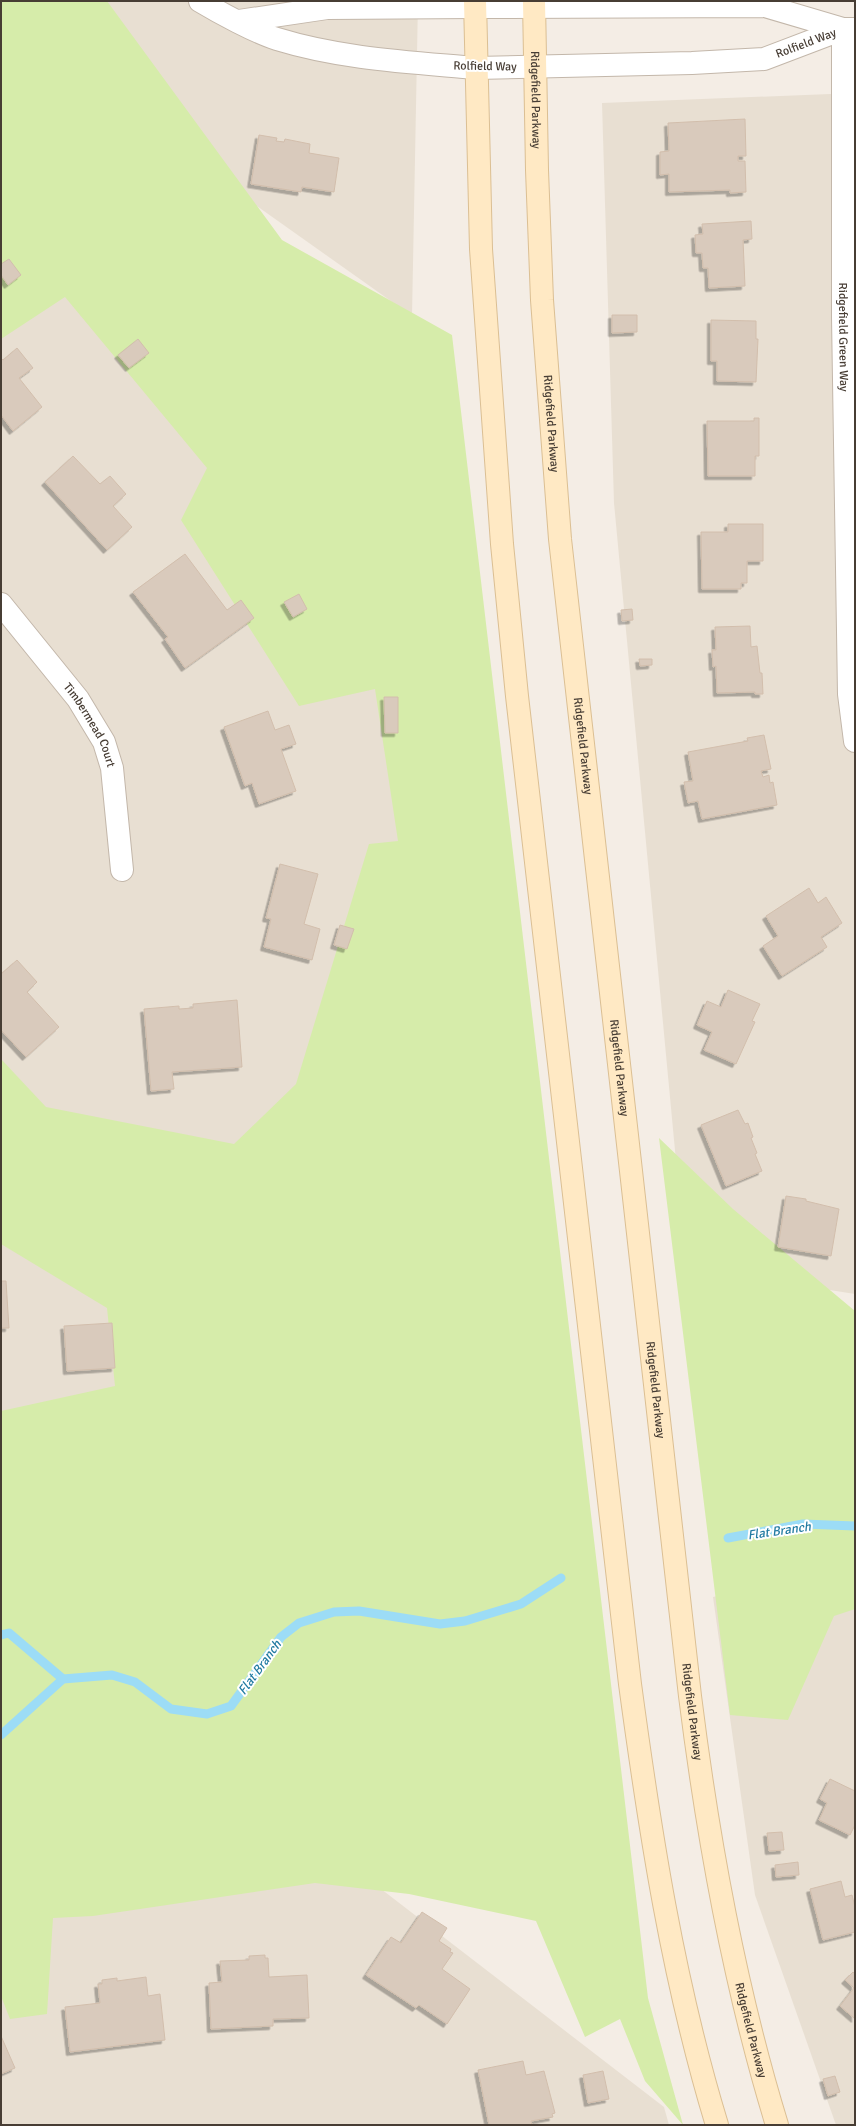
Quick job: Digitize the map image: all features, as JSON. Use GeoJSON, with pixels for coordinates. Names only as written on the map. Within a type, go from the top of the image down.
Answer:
{"type":"FeatureCollection","features":[{"type":"Feature","properties":{"kind":"main road"},"geometry":{"type":"LineString","coordinates":[[475,4],[481,249],[503,552],[517,696],[630,1684],[650,1825],[666,1919],[684,2002],[717,2125]]}},
{"type":"Feature","properties":{"kind":"main road","name":"Ridgefield Parkway"},"geometry":{"type":"LineString","coordinates":[[534,4],[542,300],[560,539],[690,1696],[698,1763],[720,1890],[748,2021],[776,2125]]}},
{"type":"Feature","properties":{"kind":"street","name":"Rolfield Way"},"geometry":{"type":"LineString","coordinates":[[200,1],[276,39],[356,57],[476,68],[692,63],[764,59],[849,29]]}},
{"type":"Feature","properties":{"kind":"street","name":"Rolfield Way"},"geometry":{"type":"LineString","coordinates":[[239,21],[327,8],[475,4],[765,6],[849,29]]}},
{"type":"Feature","properties":{"kind":"street","name":"Ridgefield Green Way"},"geometry":{"type":"LineString","coordinates":[[849,29],[843,317],[849,694],[855,741]]}},
{"type":"Feature","properties":{"kind":"street","name":"Timbermead Court"},"geometry":{"type":"LineString","coordinates":[[1,604],[78,698],[104,742],[112,768],[122,870]]}},
{"type":"Feature","properties":{"kind":"shaded area"},"geometry":{"type":"Polygon","coordinates":[[[90,1],[418,1],[412,316],[192,160],[90,1]]]}},
{"type":"Feature","properties":{"kind":"shaded area"},"geometry":{"type":"Polygon","coordinates":[[[855,93],[855,1294],[686,1267],[614,503],[602,103],[855,93]]]}},
{"type":"Feature","properties":{"kind":"shaded area"},"geometry":{"type":"Polygon","coordinates":[[[1,115],[401,645],[394,1135],[1,1520],[1,115]]]}},
{"type":"Feature","properties":{"kind":"shaded area"},"geometry":{"type":"Polygon","coordinates":[[[855,1562],[855,2125],[836,2125],[755,1895],[713,1597],[855,1562]]]}},
{"type":"Feature","properties":{"kind":"shaded area"},"geometry":{"type":"Polygon","coordinates":[[[333,1852],[664,2107],[669,2125],[1,2125],[1,1919],[333,1852]]]}},
{"type":"Feature","properties":{"kind":"green space"},"geometry":{"type":"Polygon","coordinates":[[[1,1],[107,1],[282,240],[452,335],[648,1998],[683,2125],[645,2081],[620,2019],[585,2037],[536,1921],[409,1894],[315,1883],[93,1916],[53,1918],[47,2014],[10,2019],[1,1996],[1,1411],[115,1386],[107,1308],[1,1244],[1,1059],[46,1107],[234,1144],[296,1084],[369,844],[398,841],[375,689],[299,706],[181,520],[207,468],[65,297],[1,339],[1,1]]]}},
{"type":"Feature","properties":{"kind":"green space"},"geometry":{"type":"Polygon","coordinates":[[[659,1138],[733,1209],[855,1311],[855,1609],[834,1616],[788,1720],[730,1715],[659,1138]]]}},
{"type":"Feature","properties":{"kind":"building"},"geometry":{"type":"Polygon","coordinates":[[[745,119],[746,156],[738,156],[738,161],[745,161],[746,192],[730,193],[730,190],[669,192],[669,174],[660,175],[660,152],[669,151],[668,123],[745,119]]]}},
{"type":"Feature","properties":{"kind":"building"},"geometry":{"type":"Polygon","coordinates":[[[259,135],[277,138],[276,141],[284,142],[285,139],[310,144],[309,153],[339,158],[334,192],[302,187],[301,192],[251,184],[259,135]]]}},
{"type":"Feature","properties":{"kind":"building"},"geometry":{"type":"Polygon","coordinates":[[[751,221],[752,239],[743,240],[745,286],[709,288],[708,268],[703,268],[702,253],[696,253],[695,235],[703,234],[702,224],[751,221]]]}},
{"type":"Feature","properties":{"kind":"building"},"geometry":{"type":"Polygon","coordinates":[[[9,259],[21,275],[8,285],[1,275],[1,264],[9,259]]]}},
{"type":"Feature","properties":{"kind":"building"},"geometry":{"type":"Polygon","coordinates":[[[612,315],[637,315],[637,332],[612,333],[612,315]]]}},
{"type":"Feature","properties":{"kind":"building"},"geometry":{"type":"Polygon","coordinates":[[[711,320],[756,321],[756,339],[758,339],[756,382],[717,381],[717,361],[711,361],[711,320]]]}},
{"type":"Feature","properties":{"kind":"building"},"geometry":{"type":"Polygon","coordinates":[[[138,339],[149,353],[129,368],[118,355],[138,339]]]}},
{"type":"Feature","properties":{"kind":"building"},"geometry":{"type":"Polygon","coordinates":[[[17,348],[33,368],[19,378],[42,407],[13,431],[1,415],[1,358],[3,360],[17,348]]]}},
{"type":"Feature","properties":{"kind":"building"},"geometry":{"type":"Polygon","coordinates":[[[754,418],[759,418],[759,456],[755,456],[755,476],[708,476],[707,421],[754,421],[754,418]]]}},
{"type":"Feature","properties":{"kind":"building"},"geometry":{"type":"Polygon","coordinates":[[[73,456],[100,484],[110,476],[126,494],[113,506],[132,527],[107,550],[45,482],[73,456]]]}},
{"type":"Feature","properties":{"kind":"building"},"geometry":{"type":"Polygon","coordinates":[[[728,524],[763,524],[763,561],[747,561],[747,583],[741,583],[741,589],[702,589],[701,532],[728,532],[728,524]]]}},
{"type":"Feature","properties":{"kind":"building"},"geometry":{"type":"Polygon","coordinates":[[[185,554],[227,610],[241,600],[254,618],[185,668],[165,639],[168,637],[133,592],[185,554]]]}},
{"type":"Feature","properties":{"kind":"building"},"geometry":{"type":"Polygon","coordinates":[[[299,594],[307,609],[293,617],[284,602],[299,594]]]}},
{"type":"Feature","properties":{"kind":"building"},"geometry":{"type":"Polygon","coordinates":[[[632,609],[633,620],[622,621],[621,610],[632,609]]]}},
{"type":"Feature","properties":{"kind":"building"},"geometry":{"type":"Polygon","coordinates":[[[750,626],[751,647],[757,646],[760,673],[762,673],[763,694],[755,694],[755,692],[717,693],[716,666],[713,667],[712,650],[716,650],[715,627],[750,626]]]}},
{"type":"Feature","properties":{"kind":"building"},"geometry":{"type":"Polygon","coordinates":[[[639,659],[652,659],[652,665],[640,666],[639,659]]]}},
{"type":"Feature","properties":{"kind":"building"},"geometry":{"type":"Polygon","coordinates":[[[384,697],[398,697],[398,733],[385,733],[384,697]]]}},
{"type":"Feature","properties":{"kind":"building"},"geometry":{"type":"Polygon","coordinates":[[[268,711],[275,730],[289,725],[296,744],[281,749],[296,791],[259,804],[252,783],[245,786],[224,727],[268,711]]]}},
{"type":"Feature","properties":{"kind":"building"},"geometry":{"type":"Polygon","coordinates":[[[764,735],[771,769],[761,771],[763,777],[769,775],[770,783],[773,782],[777,805],[702,819],[698,801],[688,803],[684,782],[693,781],[688,752],[748,741],[747,738],[764,735]]]}},
{"type":"Feature","properties":{"kind":"building"},"geometry":{"type":"Polygon","coordinates":[[[280,864],[318,874],[304,924],[320,929],[312,960],[264,947],[271,919],[266,918],[280,864]]]}},
{"type":"Feature","properties":{"kind":"building"},"geometry":{"type":"Polygon","coordinates":[[[809,888],[818,903],[826,897],[842,923],[821,937],[827,947],[782,976],[763,946],[778,936],[766,916],[809,888]]]}},
{"type":"Feature","properties":{"kind":"building"},"geometry":{"type":"Polygon","coordinates":[[[340,925],[354,929],[347,949],[334,945],[340,925]]]}},
{"type":"Feature","properties":{"kind":"building"},"geometry":{"type":"Polygon","coordinates":[[[17,960],[37,982],[27,992],[59,1027],[26,1057],[1,1030],[1,974],[17,960]]]}},
{"type":"Feature","properties":{"kind":"building"},"geometry":{"type":"Polygon","coordinates":[[[728,990],[760,1004],[752,1021],[755,1022],[736,1064],[704,1050],[712,1032],[697,1025],[707,1001],[721,1007],[728,990]]]}},
{"type":"Feature","properties":{"kind":"building"},"geometry":{"type":"Polygon","coordinates":[[[237,1000],[242,1067],[172,1072],[174,1089],[151,1091],[144,1009],[179,1006],[179,1009],[193,1008],[193,1004],[237,1000]]]}},
{"type":"Feature","properties":{"kind":"building"},"geometry":{"type":"Polygon","coordinates":[[[738,1110],[745,1124],[748,1123],[753,1137],[751,1138],[757,1153],[755,1154],[762,1171],[726,1186],[701,1125],[738,1110]]]}},
{"type":"Feature","properties":{"kind":"building"},"geometry":{"type":"Polygon","coordinates":[[[786,1196],[806,1199],[806,1201],[839,1209],[831,1256],[778,1247],[786,1196]]]}},
{"type":"Feature","properties":{"kind":"building"},"geometry":{"type":"Polygon","coordinates":[[[1,1281],[6,1281],[9,1328],[1,1328],[1,1281]]]}},
{"type":"Feature","properties":{"kind":"building"},"geometry":{"type":"Polygon","coordinates":[[[112,1323],[115,1368],[67,1371],[64,1326],[112,1323]]]}},
{"type":"Feature","properties":{"kind":"building"},"geometry":{"type":"Polygon","coordinates":[[[830,1779],[855,1791],[855,1825],[850,1835],[819,1820],[827,1803],[820,1799],[830,1779]]]}},
{"type":"Feature","properties":{"kind":"building"},"geometry":{"type":"Polygon","coordinates":[[[782,1832],[784,1850],[769,1851],[767,1833],[782,1832]]]}},
{"type":"Feature","properties":{"kind":"building"},"geometry":{"type":"Polygon","coordinates":[[[798,1862],[799,1875],[776,1877],[775,1865],[798,1862]]]}},
{"type":"Feature","properties":{"kind":"building"},"geometry":{"type":"Polygon","coordinates":[[[841,1881],[845,1897],[852,1895],[855,1907],[855,1932],[823,1940],[810,1889],[841,1881]]]}},
{"type":"Feature","properties":{"kind":"building"},"geometry":{"type":"Polygon","coordinates":[[[422,1912],[447,1928],[439,1941],[451,1949],[450,1952],[453,1953],[442,1969],[470,1989],[447,2024],[419,2005],[416,2008],[366,1975],[391,1937],[401,1943],[422,1912]]]}},
{"type":"Feature","properties":{"kind":"building"},"geometry":{"type":"Polygon","coordinates":[[[265,1955],[265,1958],[268,1958],[269,1977],[307,1975],[309,2018],[273,2019],[273,2026],[211,2029],[209,1983],[222,1982],[220,1961],[249,1960],[249,1956],[265,1955]]]}},
{"type":"Feature","properties":{"kind":"building"},"geometry":{"type":"Polygon","coordinates":[[[853,1972],[855,1974],[855,2019],[840,2006],[854,1988],[845,1980],[853,1972]]]}},
{"type":"Feature","properties":{"kind":"building"},"geometry":{"type":"Polygon","coordinates":[[[146,1977],[148,1996],[160,1994],[165,2040],[70,2052],[65,2007],[100,2003],[98,1984],[102,1984],[102,1980],[117,1978],[117,1981],[146,1977]]]}},
{"type":"Feature","properties":{"kind":"building"},"geometry":{"type":"Polygon","coordinates":[[[1,2036],[15,2068],[1,2074],[1,2036]]]}},
{"type":"Feature","properties":{"kind":"building"},"geometry":{"type":"Polygon","coordinates":[[[523,2061],[526,2075],[544,2071],[555,2113],[552,2114],[553,2117],[531,2121],[532,2125],[489,2125],[478,2070],[523,2061]]]}},
{"type":"Feature","properties":{"kind":"building"},"geometry":{"type":"Polygon","coordinates":[[[603,2071],[609,2099],[588,2103],[583,2075],[603,2071]]]}},
{"type":"Feature","properties":{"kind":"building"},"geometry":{"type":"Polygon","coordinates":[[[835,2076],[840,2092],[828,2096],[823,2079],[835,2076]]]}},
{"type":"Feature","properties":{"kind":"waterway","name":"Flat Branch"},"geometry":{"type":"LineString","coordinates":[[728,1538],[803,1524],[855,1526]]}},
{"type":"Feature","properties":{"kind":"waterway","name":"Flat Branch"},"geometry":{"type":"LineString","coordinates":[[1,1735],[63,1679],[112,1675],[135,1682],[171,1709],[207,1714],[231,1706],[281,1637],[299,1623],[334,1612],[359,1611],[440,1624],[465,1621],[521,1604],[561,1578]]}},
{"type":"Feature","properties":{"kind":"waterway"},"geometry":{"type":"LineString","coordinates":[[1,1635],[9,1633],[63,1679]]}}]}
